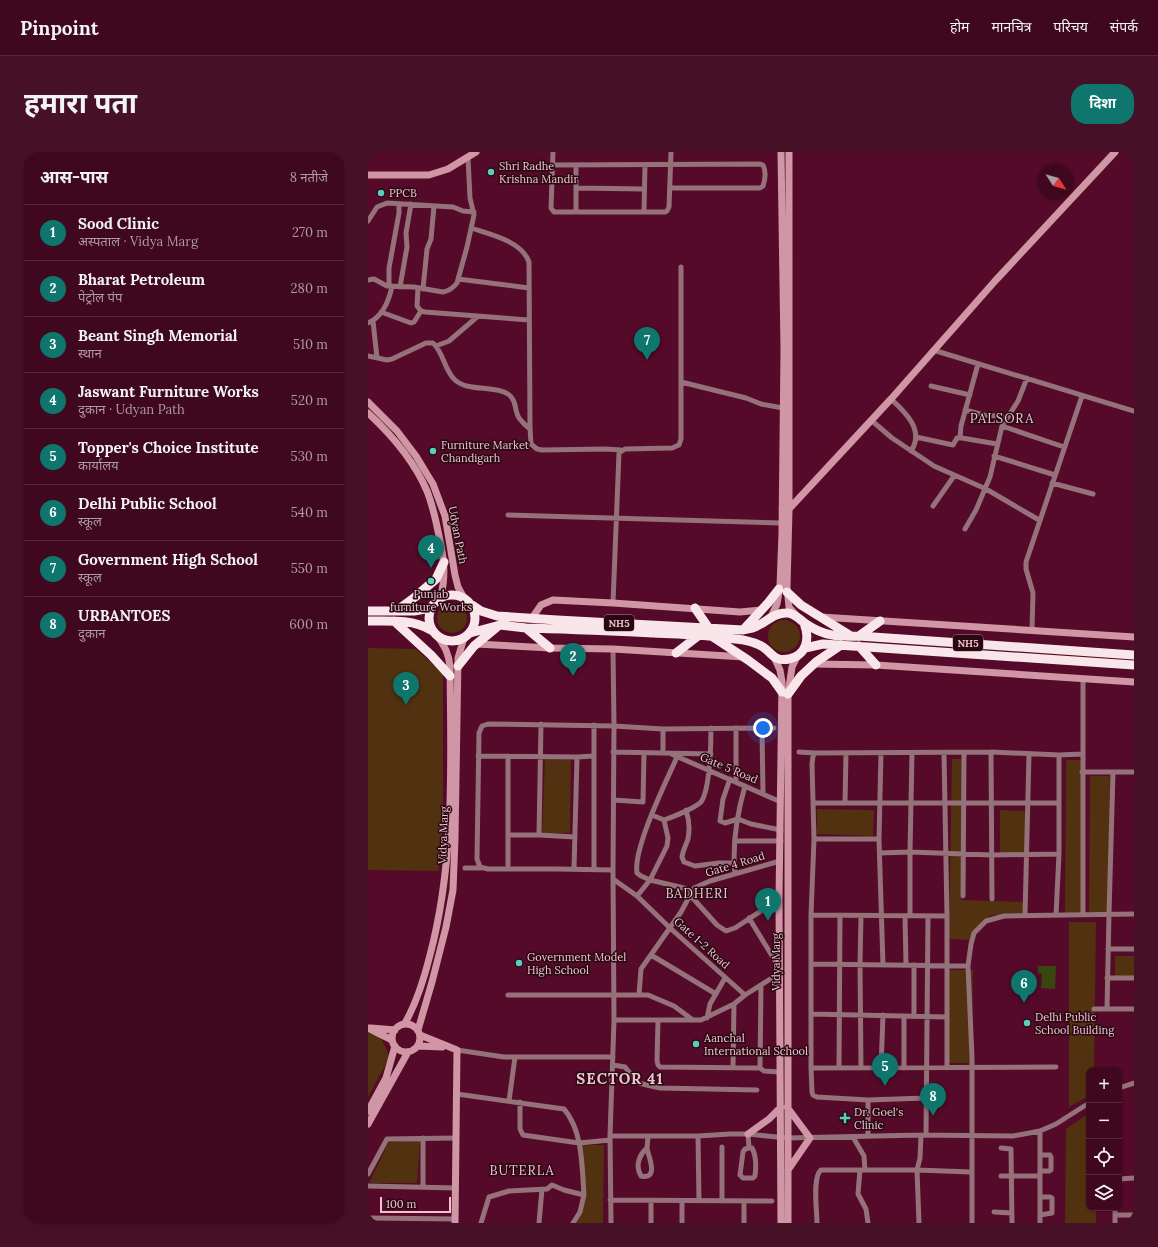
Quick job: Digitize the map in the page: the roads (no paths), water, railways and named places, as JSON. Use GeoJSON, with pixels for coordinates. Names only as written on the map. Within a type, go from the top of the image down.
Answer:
{"type":"FeatureCollection","features":[{"type":"Feature","properties":{"kind":"highway"},"geometry":{"type":"LineString","coordinates":[[396,611],[436,579],[444,562]]}},
{"type":"Feature","properties":{"kind":"highway"},"geometry":{"type":"LineString","coordinates":[[743,630],[761,610],[783,590],[821,617],[855,636],[880,621]]}},
{"type":"Feature","properties":{"kind":"highway"},"geometry":{"type":"LineString","coordinates":[[431,630],[428,615],[430,608],[441,596],[456,594],[464,598]]}},
{"type":"Feature","properties":{"kind":"highway","name":"NH5"},"geometry":{"type":"LineString","coordinates":[[464,598],[481,612],[497,616],[710,632],[743,630],[754,627],[778,613],[789,613],[797,616],[804,623],[821,633],[831,636],[855,636],[1134,654]]}},
{"type":"Feature","properties":{"kind":"highway"},"geometry":{"type":"LineString","coordinates":[[467,635],[474,627],[475,614],[472,605]]}},
{"type":"Feature","properties":{"kind":"highway"},"geometry":{"type":"LineString","coordinates":[[368,611],[414,611],[430,608]]}},
{"type":"Feature","properties":{"kind":"highway"},"geometry":{"type":"LineString","coordinates":[[695,608],[710,632],[772,678],[785,693],[814,664],[841,645]]}},
{"type":"Feature","properties":{"kind":"highway"},"geometry":{"type":"LineString","coordinates":[[368,621],[412,622],[422,624],[438,637]]}},
{"type":"Feature","properties":{"kind":"highway"},"geometry":{"type":"LineString","coordinates":[[394,621],[431,655],[450,676]]}},
{"type":"Feature","properties":{"kind":"highway"},"geometry":{"type":"LineString","coordinates":[[802,652],[806,645],[808,632],[804,623]]}},
{"type":"Feature","properties":{"kind":"highway"},"geometry":{"type":"LineString","coordinates":[[458,666],[476,644],[500,625]]}},
{"type":"Feature","properties":{"kind":"highway","name":"NH5"},"geometry":{"type":"LineString","coordinates":[[438,637],[448,641],[457,641],[467,635],[500,625],[526,628],[698,636],[710,632],[754,643],[781,660],[789,659],[802,652],[824,644],[1134,665]]}},
{"type":"Feature","properties":{"kind":"highway"},"geometry":{"type":"LineString","coordinates":[[526,628],[550,648]]}},
{"type":"Feature","properties":{"kind":"highway"},"geometry":{"type":"LineString","coordinates":[[676,653],[698,636]]}},
{"type":"Feature","properties":{"kind":"highway"},"geometry":{"type":"LineString","coordinates":[[859,646],[876,665]]}},
{"type":"Feature","properties":{"kind":"main road"},"geometry":{"type":"LineString","coordinates":[[368,176],[429,175],[448,168],[468,158],[476,152]]}},
{"type":"Feature","properties":{"kind":"main road"},"geometry":{"type":"LineString","coordinates":[[781,152],[783,408],[786,509],[782,523],[783,590],[789,607],[797,616]]}},
{"type":"Feature","properties":{"kind":"main road"},"geometry":{"type":"LineString","coordinates":[[769,619],[783,590],[786,509],[789,152]]}},
{"type":"Feature","properties":{"kind":"main road"},"geometry":{"type":"LineString","coordinates":[[786,509],[871,420],[933,350],[1115,152]]}},
{"type":"Feature","properties":{"kind":"main road","name":"Udyan Path"},"geometry":{"type":"LineString","coordinates":[[368,402],[397,431],[416,456],[433,484],[445,516],[456,581],[464,598]]}},
{"type":"Feature","properties":{"kind":"main road","name":"Udyan Path"},"geometry":{"type":"LineString","coordinates":[[368,413],[398,444],[427,491],[434,510],[444,562],[445,578],[441,596]]}},
{"type":"Feature","properties":{"kind":"main road"},"geometry":{"type":"LineString","coordinates":[[532,618],[541,605],[553,600],[740,612],[761,610]]}},
{"type":"Feature","properties":{"kind":"main road"},"geometry":{"type":"LineString","coordinates":[[821,617],[1134,637]]}},
{"type":"Feature","properties":{"kind":"main road","name":"Vidya Marg"},"geometry":{"type":"LineString","coordinates":[[419,1033],[446,927],[453,890],[458,666],[460,646],[467,635]]}},
{"type":"Feature","properties":{"kind":"main road","name":"Vidya Marg"},"geometry":{"type":"LineString","coordinates":[[406,1023],[424,979],[438,927],[444,890],[449,839],[451,748],[449,657],[446,649],[438,637]]}},
{"type":"Feature","properties":{"kind":"main road"},"geometry":{"type":"LineString","coordinates":[[476,644],[550,648],[613,649],[744,658]]}},
{"type":"Feature","properties":{"kind":"main road","name":"Vidya Marg"},"geometry":{"type":"LineString","coordinates":[[784,1107],[780,1072],[779,899],[785,693],[792,667],[802,652]]}},
{"type":"Feature","properties":{"kind":"main road","name":"Vidya Marg"},"geometry":{"type":"LineString","coordinates":[[774,657],[780,670],[785,693],[784,1138],[781,1223]]}},
{"type":"Feature","properties":{"kind":"main road"},"geometry":{"type":"LineString","coordinates":[[814,664],[876,665],[1134,682]]}},
{"type":"Feature","properties":{"kind":"main road"},"geometry":{"type":"LineString","coordinates":[[368,1028],[393,1043],[398,1049],[404,1052],[413,1050],[418,1046],[420,1040],[419,1033],[414,1026],[406,1023],[399,1025],[392,1034],[393,1043],[386,1078],[368,1111]]}},
{"type":"Feature","properties":{"kind":"main road"},"geometry":{"type":"LineString","coordinates":[[368,1028],[395,1030]]}},
{"type":"Feature","properties":{"kind":"main road"},"geometry":{"type":"LineString","coordinates":[[419,1033],[447,1047],[457,1050],[455,1221]]}},
{"type":"Feature","properties":{"kind":"main road"},"geometry":{"type":"LineString","coordinates":[[418,1046],[447,1047]]}},
{"type":"Feature","properties":{"kind":"main road"},"geometry":{"type":"LineString","coordinates":[[368,1124],[408,1052]]}},
{"type":"Feature","properties":{"kind":"main road"},"geometry":{"type":"LineString","coordinates":[[748,1134],[784,1107],[810,1138],[788,1171]]}},
{"type":"Feature","properties":{"kind":"main road","name":"Vidya Marg"},"geometry":{"type":"LineString","coordinates":[[784,1138],[788,1171],[788,1223]]}},
{"type":"Feature","properties":{"kind":"street"},"geometry":{"type":"LineString","coordinates":[[553,152],[551,208],[552,210],[558,212],[666,212],[669,207],[671,152]]}},
{"type":"Feature","properties":{"kind":"street"},"geometry":{"type":"LineString","coordinates":[[368,280],[374,279],[390,286],[446,292],[454,287],[458,279],[474,212],[470,198],[468,158]]}},
{"type":"Feature","properties":{"kind":"street"},"geometry":{"type":"LineString","coordinates":[[552,164],[760,164],[764,166],[764,183],[760,188],[670,188]]}},
{"type":"Feature","properties":{"kind":"street"},"geometry":{"type":"LineString","coordinates":[[644,212],[645,164]]}},
{"type":"Feature","properties":{"kind":"street"},"geometry":{"type":"LineString","coordinates":[[576,165],[576,212]]}},
{"type":"Feature","properties":{"kind":"street"},"geometry":{"type":"LineString","coordinates":[[577,188],[644,189]]}},
{"type":"Feature","properties":{"kind":"street"},"geometry":{"type":"LineString","coordinates":[[368,221],[379,205],[387,203],[453,207],[463,211],[474,212]]}},
{"type":"Feature","properties":{"kind":"street"},"geometry":{"type":"LineString","coordinates":[[378,358],[371,322],[381,312],[389,299],[389,268],[399,213],[399,204]]}},
{"type":"Feature","properties":{"kind":"street"},"geometry":{"type":"LineString","coordinates":[[400,287],[407,247],[406,233],[411,204]]}},
{"type":"Feature","properties":{"kind":"street"},"geometry":{"type":"LineString","coordinates":[[434,206],[431,240],[427,250],[417,306],[420,311],[430,314],[529,320]]}},
{"type":"Feature","properties":{"kind":"street"},"geometry":{"type":"LineString","coordinates":[[471,228],[497,236],[522,251],[529,262],[530,429],[531,444],[537,449],[622,450],[672,448],[679,446],[682,434],[681,267]]}},
{"type":"Feature","properties":{"kind":"street"},"geometry":{"type":"LineString","coordinates":[[458,279],[528,288]]}},
{"type":"Feature","properties":{"kind":"street"},"geometry":{"type":"LineString","coordinates":[[381,312],[411,323],[414,322],[420,311]]}},
{"type":"Feature","properties":{"kind":"street"},"geometry":{"type":"LineString","coordinates":[[436,346],[449,341],[477,317]]}},
{"type":"Feature","properties":{"kind":"street"},"geometry":{"type":"LineString","coordinates":[[368,356],[387,360],[392,359],[426,343],[433,343],[454,379],[463,384],[508,394],[515,402],[519,418],[530,429]]}},
{"type":"Feature","properties":{"kind":"street"},"geometry":{"type":"LineString","coordinates":[[933,350],[1134,412]]}},
{"type":"Feature","properties":{"kind":"street"},"geometry":{"type":"LineString","coordinates":[[960,438],[961,426],[978,364]]}},
{"type":"Feature","properties":{"kind":"street"},"geometry":{"type":"LineString","coordinates":[[965,529],[974,515],[986,489],[992,471],[994,456],[1002,426],[1018,401],[1027,378]]}},
{"type":"Feature","properties":{"kind":"street"},"geometry":{"type":"LineString","coordinates":[[681,382],[746,398],[761,404],[783,408]]}},
{"type":"Feature","properties":{"kind":"street"},"geometry":{"type":"LineString","coordinates":[[931,386],[970,395]]}},
{"type":"Feature","properties":{"kind":"street"},"geometry":{"type":"LineString","coordinates":[[1032,630],[1033,593],[1026,569],[1026,562],[1082,396]]}},
{"type":"Feature","properties":{"kind":"street"},"geometry":{"type":"LineString","coordinates":[[890,398],[912,422],[915,429],[916,438],[911,451]]}},
{"type":"Feature","properties":{"kind":"street"},"geometry":{"type":"LineString","coordinates":[[966,410],[984,415],[1008,417]]}},
{"type":"Feature","properties":{"kind":"street"},"geometry":{"type":"LineString","coordinates":[[871,420],[911,451],[934,466],[986,489],[1039,520]]}},
{"type":"Feature","properties":{"kind":"street"},"geometry":{"type":"LineString","coordinates":[[1002,426],[1064,447]]}},
{"type":"Feature","properties":{"kind":"street"},"geometry":{"type":"LineString","coordinates":[[916,438],[953,445],[958,438],[997,444]]}},
{"type":"Feature","properties":{"kind":"street"},"geometry":{"type":"LineString","coordinates":[[613,603],[619,456],[622,450]]}},
{"type":"Feature","properties":{"kind":"street"},"geometry":{"type":"LineString","coordinates":[[994,456],[1055,475]]}},
{"type":"Feature","properties":{"kind":"street"},"geometry":{"type":"LineString","coordinates":[[933,506],[954,476]]}},
{"type":"Feature","properties":{"kind":"street"},"geometry":{"type":"LineString","coordinates":[[1052,483],[1093,494]]}},
{"type":"Feature","properties":{"kind":"street"},"geometry":{"type":"LineString","coordinates":[[508,515],[782,523]]}},
{"type":"Feature","properties":{"kind":"street"},"geometry":{"type":"LineString","coordinates":[[611,1223],[610,1138],[614,1020],[612,870],[614,800],[613,649]]}},
{"type":"Feature","properties":{"kind":"street"},"geometry":{"type":"LineString","coordinates":[[1083,679],[1083,914]]}},
{"type":"Feature","properties":{"kind":"street"},"geometry":{"type":"LineString","coordinates":[[539,836],[541,724]]}},
{"type":"Feature","properties":{"kind":"street"},"geometry":{"type":"LineString","coordinates":[[481,868],[476,859],[479,733],[480,728],[483,725],[594,725],[663,729],[774,728]]}},
{"type":"Feature","properties":{"kind":"street"},"geometry":{"type":"LineString","coordinates":[[594,725],[594,869]]}},
{"type":"Feature","properties":{"kind":"street"},"geometry":{"type":"LineString","coordinates":[[652,815],[664,820],[696,806],[702,800],[706,788],[711,754],[711,728]]}},
{"type":"Feature","properties":{"kind":"street"},"geometry":{"type":"LineString","coordinates":[[736,728],[736,782]]}},
{"type":"Feature","properties":{"kind":"street"},"geometry":{"type":"LineString","coordinates":[[762,728],[763,794]]}},
{"type":"Feature","properties":{"kind":"street"},"geometry":{"type":"LineString","coordinates":[[663,729],[666,753]]}},
{"type":"Feature","properties":{"kind":"street"},"geometry":{"type":"LineString","coordinates":[[613,752],[711,754]]}},
{"type":"Feature","properties":{"kind":"street"},"geometry":{"type":"LineString","coordinates":[[799,752],[991,752],[1058,755],[1082,754]]}},
{"type":"Feature","properties":{"kind":"street"},"geometry":{"type":"LineString","coordinates":[[991,752],[992,899]]}},
{"type":"Feature","properties":{"kind":"street"},"geometry":{"type":"LineString","coordinates":[[614,800],[643,802],[644,753]]}},
{"type":"Feature","properties":{"kind":"street","name":"Gate 5 Road"},"geometry":{"type":"LineString","coordinates":[[666,753],[709,770],[781,802]]}},
{"type":"Feature","properties":{"kind":"street"},"geometry":{"type":"LineString","coordinates":[[815,753],[812,764],[814,839],[811,915],[812,1092],[814,1096],[824,1098],[868,1100],[926,1098]]}},
{"type":"Feature","properties":{"kind":"street"},"geometry":{"type":"LineString","coordinates":[[845,803],[846,753]]}},
{"type":"Feature","properties":{"kind":"street"},"geometry":{"type":"LineString","coordinates":[[880,753],[880,916],[883,965]]}},
{"type":"Feature","properties":{"kind":"street"},"geometry":{"type":"LineString","coordinates":[[906,965],[912,753]]}},
{"type":"Feature","properties":{"kind":"street"},"geometry":{"type":"LineString","coordinates":[[944,753],[947,916],[947,1068]]}},
{"type":"Feature","properties":{"kind":"street"},"geometry":{"type":"LineString","coordinates":[[963,896],[964,753]]}},
{"type":"Feature","properties":{"kind":"street"},"geometry":{"type":"LineString","coordinates":[[1025,915],[1029,754]]}},
{"type":"Feature","properties":{"kind":"street"},"geometry":{"type":"LineString","coordinates":[[1056,915],[1059,854],[1058,755]]}},
{"type":"Feature","properties":{"kind":"street"},"geometry":{"type":"LineString","coordinates":[[478,756],[594,756]]}},
{"type":"Feature","properties":{"kind":"street"},"geometry":{"type":"LineString","coordinates":[[508,756],[508,868]]}},
{"type":"Feature","properties":{"kind":"street"},"geometry":{"type":"LineString","coordinates":[[574,869],[577,757]]}},
{"type":"Feature","properties":{"kind":"street"},"geometry":{"type":"LineString","coordinates":[[677,757],[642,842],[637,873],[650,880],[684,888],[691,893],[717,926],[726,931],[735,928],[779,899]]}},
{"type":"Feature","properties":{"kind":"street"},"geometry":{"type":"LineString","coordinates":[[1082,772],[1134,772]]}},
{"type":"Feature","properties":{"kind":"street"},"geometry":{"type":"LineString","coordinates":[[1107,1009],[1114,772]]}},
{"type":"Feature","properties":{"kind":"street"},"geometry":{"type":"LineString","coordinates":[[730,779],[723,799],[720,821],[725,823],[738,820],[780,830]]}},
{"type":"Feature","properties":{"kind":"street"},"geometry":{"type":"LineString","coordinates":[[735,874],[735,841],[740,801],[745,786]]}},
{"type":"Feature","properties":{"kind":"street"},"geometry":{"type":"LineString","coordinates":[[813,803],[1059,803]]}},
{"type":"Feature","properties":{"kind":"street"},"geometry":{"type":"LineString","coordinates":[[686,810],[689,825],[687,840],[682,857],[684,862],[696,866],[734,863]]}},
{"type":"Feature","properties":{"kind":"street"},"geometry":{"type":"LineString","coordinates":[[637,896],[650,880],[667,846],[668,838],[664,820]]}},
{"type":"Feature","properties":{"kind":"street"},"geometry":{"type":"LineString","coordinates":[[508,835],[575,838]]}},
{"type":"Feature","properties":{"kind":"street"},"geometry":{"type":"LineString","coordinates":[[814,839],[879,839]]}},
{"type":"Feature","properties":{"kind":"street"},"geometry":{"type":"LineString","coordinates":[[735,841],[780,841]]}},
{"type":"Feature","properties":{"kind":"street"},"geometry":{"type":"LineString","coordinates":[[880,853],[910,852],[992,855],[1059,854]]}},
{"type":"Feature","properties":{"kind":"street","name":"Gate 4 Road"},"geometry":{"type":"LineString","coordinates":[[691,893],[698,885],[780,861]]}},
{"type":"Feature","properties":{"kind":"street"},"geometry":{"type":"LineString","coordinates":[[466,868],[612,870]]}},
{"type":"Feature","properties":{"kind":"street","name":"Gate 1-2 Road"},"geometry":{"type":"LineString","coordinates":[[613,879],[637,896],[744,995]]}},
{"type":"Feature","properties":{"kind":"street"},"geometry":{"type":"LineString","coordinates":[[639,995],[640,973],[684,907],[691,893]]}},
{"type":"Feature","properties":{"kind":"street"},"geometry":{"type":"LineString","coordinates":[[972,1223],[972,1067],[968,966],[972,937],[974,933],[983,923],[998,916],[1134,914]]}},
{"type":"Feature","properties":{"kind":"street"},"geometry":{"type":"LineString","coordinates":[[811,915],[947,916]]}},
{"type":"Feature","properties":{"kind":"street"},"geometry":{"type":"LineString","coordinates":[[839,1068],[840,915]]}},
{"type":"Feature","properties":{"kind":"street"},"geometry":{"type":"LineString","coordinates":[[861,916],[861,1068]]}},
{"type":"Feature","properties":{"kind":"street"},"geometry":{"type":"LineString","coordinates":[[919,1223],[917,1170],[924,1135],[926,1098],[928,916]]}},
{"type":"Feature","properties":{"kind":"street"},"geometry":{"type":"LineString","coordinates":[[614,1020],[693,1020],[707,1018],[734,1004],[744,995],[761,985],[780,969],[749,918]]}},
{"type":"Feature","properties":{"kind":"street"},"geometry":{"type":"LineString","coordinates":[[1108,950],[1134,949]]}},
{"type":"Feature","properties":{"kind":"street"},"geometry":{"type":"LineString","coordinates":[[651,955],[716,994]]}},
{"type":"Feature","properties":{"kind":"street"},"geometry":{"type":"LineString","coordinates":[[812,964],[968,966]]}},
{"type":"Feature","properties":{"kind":"street"},"geometry":{"type":"LineString","coordinates":[[914,965],[914,1016]]}},
{"type":"Feature","properties":{"kind":"street"},"geometry":{"type":"LineString","coordinates":[[707,1018],[710,1004],[725,978]]}},
{"type":"Feature","properties":{"kind":"street"},"geometry":{"type":"LineString","coordinates":[[1107,978],[1134,978]]}},
{"type":"Feature","properties":{"kind":"street"},"geometry":{"type":"LineString","coordinates":[[760,1068],[761,985]]}},
{"type":"Feature","properties":{"kind":"street"},"geometry":{"type":"LineString","coordinates":[[508,995],[614,994],[654,997],[674,1006],[693,1020]]}},
{"type":"Feature","properties":{"kind":"street"},"geometry":{"type":"LineString","coordinates":[[733,1067],[734,1004]]}},
{"type":"Feature","properties":{"kind":"street"},"geometry":{"type":"LineString","coordinates":[[1094,1009],[1134,1010]]}},
{"type":"Feature","properties":{"kind":"street"},"geometry":{"type":"LineString","coordinates":[[811,1014],[947,1017]]}},
{"type":"Feature","properties":{"kind":"street"},"geometry":{"type":"LineString","coordinates":[[881,1068],[883,1016]]}},
{"type":"Feature","properties":{"kind":"street"},"geometry":{"type":"LineString","coordinates":[[904,1016],[904,1068]]}},
{"type":"Feature","properties":{"kind":"street"},"geometry":{"type":"LineString","coordinates":[[658,1020],[657,1061],[660,1067],[760,1068],[764,1071],[780,1072]]}},
{"type":"Feature","properties":{"kind":"street"},"geometry":{"type":"LineString","coordinates":[[457,1050],[492,1056],[613,1057]]}},
{"type":"Feature","properties":{"kind":"street"},"geometry":{"type":"LineString","coordinates":[[509,1101],[515,1057]]}},
{"type":"Feature","properties":{"kind":"street"},"geometry":{"type":"LineString","coordinates":[[613,1065],[625,1067],[638,1082],[660,1088],[757,1090]]}},
{"type":"Feature","properties":{"kind":"street"},"geometry":{"type":"LineString","coordinates":[[811,1068],[1056,1067]]}},
{"type":"Feature","properties":{"kind":"street"},"geometry":{"type":"LineString","coordinates":[[1122,1087],[1134,1083]]}},
{"type":"Feature","properties":{"kind":"street"},"geometry":{"type":"LineString","coordinates":[[457,1094],[564,1109],[573,1124],[580,1143],[584,1195],[580,1212],[573,1223]]}},
{"type":"Feature","properties":{"kind":"street"},"geometry":{"type":"LineString","coordinates":[[868,1100],[868,1136]]}},
{"type":"Feature","properties":{"kind":"street"},"geometry":{"type":"LineString","coordinates":[[520,1102],[520,1129],[523,1135],[580,1143],[610,1138],[730,1134],[748,1134],[784,1138],[924,1135],[1013,1136],[1040,1131],[1056,1124],[1086,1105]]}},
{"type":"Feature","properties":{"kind":"street"},"geometry":{"type":"LineString","coordinates":[[1040,1131],[1040,1223]]}},
{"type":"Feature","properties":{"kind":"street"},"geometry":{"type":"LineString","coordinates":[[748,1134],[749,1148]]}},
{"type":"Feature","properties":{"kind":"street"},"geometry":{"type":"LineString","coordinates":[[647,1148],[639,1158],[639,1173],[644,1177],[650,1173],[652,1165],[647,1148],[648,1136]]}},
{"type":"Feature","properties":{"kind":"street"},"geometry":{"type":"LineString","coordinates":[[698,1136],[700,1201]]}},
{"type":"Feature","properties":{"kind":"street"},"geometry":{"type":"LineString","coordinates":[[853,1137],[864,1156],[858,1194],[866,1209],[868,1223]]}},
{"type":"Feature","properties":{"kind":"street"},"geometry":{"type":"LineString","coordinates":[[423,1138],[423,1187]]}},
{"type":"Feature","properties":{"kind":"street"},"geometry":{"type":"LineString","coordinates":[[368,1174],[387,1139],[456,1138]]}},
{"type":"Feature","properties":{"kind":"street"},"geometry":{"type":"LineString","coordinates":[[722,1147],[722,1201]]}},
{"type":"Feature","properties":{"kind":"street"},"geometry":{"type":"LineString","coordinates":[[749,1148],[752,1148],[754,1153],[755,1176],[753,1178],[743,1178],[740,1176],[743,1152],[745,1149],[749,1148]]}},
{"type":"Feature","properties":{"kind":"street"},"geometry":{"type":"LineString","coordinates":[[1001,1148],[1011,1149],[1012,1223]]}},
{"type":"Feature","properties":{"kind":"street"},"geometry":{"type":"LineString","coordinates":[[1001,1176],[1040,1174],[1051,1170],[1050,1155],[1040,1155]]}},
{"type":"Feature","properties":{"kind":"street"},"geometry":{"type":"LineString","coordinates":[[817,1223],[816,1181],[819,1171],[824,1169],[971,1172]]}},
{"type":"Feature","properties":{"kind":"street"},"geometry":{"type":"LineString","coordinates":[[1122,1179],[1134,1178]]}},
{"type":"Feature","properties":{"kind":"street"},"geometry":{"type":"LineString","coordinates":[[481,1223],[489,1197],[509,1192],[542,1190],[547,1189],[552,1185],[584,1195]]}},
{"type":"Feature","properties":{"kind":"street"},"geometry":{"type":"LineString","coordinates":[[368,1186],[456,1188]]}},
{"type":"Feature","properties":{"kind":"street"},"geometry":{"type":"LineString","coordinates":[[539,1223],[542,1190]]}},
{"type":"Feature","properties":{"kind":"street"},"geometry":{"type":"LineString","coordinates":[[1040,1196],[1052,1198],[1052,1213],[1040,1215]]}},
{"type":"Feature","properties":{"kind":"street"},"geometry":{"type":"LineString","coordinates":[[610,1200],[772,1202]]}},
{"type":"Feature","properties":{"kind":"street"},"geometry":{"type":"LineString","coordinates":[[651,1201],[651,1223]]}},
{"type":"Feature","properties":{"kind":"street"},"geometry":{"type":"LineString","coordinates":[[682,1201],[682,1223]]}},
{"type":"Feature","properties":{"kind":"street"},"geometry":{"type":"LineString","coordinates":[[744,1202],[744,1223]]}},
{"type":"Feature","properties":{"kind":"street"},"geometry":{"type":"LineString","coordinates":[[1115,1223],[1116,1211]]}},
{"type":"Feature","properties":{"kind":"street"},"geometry":{"type":"LineString","coordinates":[[994,1212],[1012,1213]]}},
{"type":"Feature","properties":{"kind":"street"},"geometry":{"type":"LineString","coordinates":[[1115,1215],[1134,1215]]}},
{"type":"Feature","properties":{"kind":"street"},"geometry":{"type":"LineString","coordinates":[[368,1218],[455,1221]]}},
{"type":"Feature","properties":{"kind":"place","name":"Shri Radhe Krishna Mandir"},"geometry":{"type":"Point","coordinates":[491,172]}},
{"type":"Feature","properties":{"kind":"place","name":"PPCB"},"geometry":{"type":"Point","coordinates":[381,193]}},
{"type":"Feature","properties":{"kind":"place","name":"Government High School"},"geometry":{"type":"Point","coordinates":[647,360]}},
{"type":"Feature","properties":{"kind":"place","name":"Furniture Market Chandigarh"},"geometry":{"type":"Point","coordinates":[433,451]}},
{"type":"Feature","properties":{"kind":"place","name":"Jaswant Furniture Works"},"geometry":{"type":"Point","coordinates":[431,568]}},
{"type":"Feature","properties":{"kind":"place","name":"Punjab furniture Works"},"geometry":{"type":"Point","coordinates":[431,581]}},
{"type":"Feature","properties":{"kind":"place","name":"Bharat Petroleum"},"geometry":{"type":"Point","coordinates":[573,676]}},
{"type":"Feature","properties":{"kind":"place","name":"Beant Singh Memorial"},"geometry":{"type":"Point","coordinates":[406,705]}},
{"type":"Feature","properties":{"kind":"place","name":"Sood Clinic"},"geometry":{"type":"Point","coordinates":[768,921]}},
{"type":"Feature","properties":{"kind":"place","name":"Government Model High School"},"geometry":{"type":"Point","coordinates":[519,963]}},
{"type":"Feature","properties":{"kind":"place","name":"Delhi Public School"},"geometry":{"type":"Point","coordinates":[1024,1003]}},
{"type":"Feature","properties":{"kind":"place","name":"Delhi Public School Building"},"geometry":{"type":"Point","coordinates":[1027,1023]}},
{"type":"Feature","properties":{"kind":"place","name":"Aanchal International School"},"geometry":{"type":"Point","coordinates":[696,1044]}},
{"type":"Feature","properties":{"kind":"place","name":"Topper's Choice Institute"},"geometry":{"type":"Point","coordinates":[885,1086]}},
{"type":"Feature","properties":{"kind":"place","name":"URBANTOES"},"geometry":{"type":"Point","coordinates":[933,1116]}},
{"type":"Feature","properties":{"kind":"place","name":"Dr. Goel's Clinic"},"geometry":{"type":"Point","coordinates":[845,1118]}},
{"type":"Feature","properties":{"kind":"district","name":"PALSORA"},"geometry":{"type":"Point","coordinates":[1002,418]}},
{"type":"Feature","properties":{"kind":"district","name":"BADHERI"},"geometry":{"type":"Point","coordinates":[697,893]}},
{"type":"Feature","properties":{"kind":"district","name":"SECTOR 41"},"geometry":{"type":"Point","coordinates":[620,1078]}},
{"type":"Feature","properties":{"kind":"district","name":"BUTERLA"},"geometry":{"type":"Point","coordinates":[522,1170]}}]}
